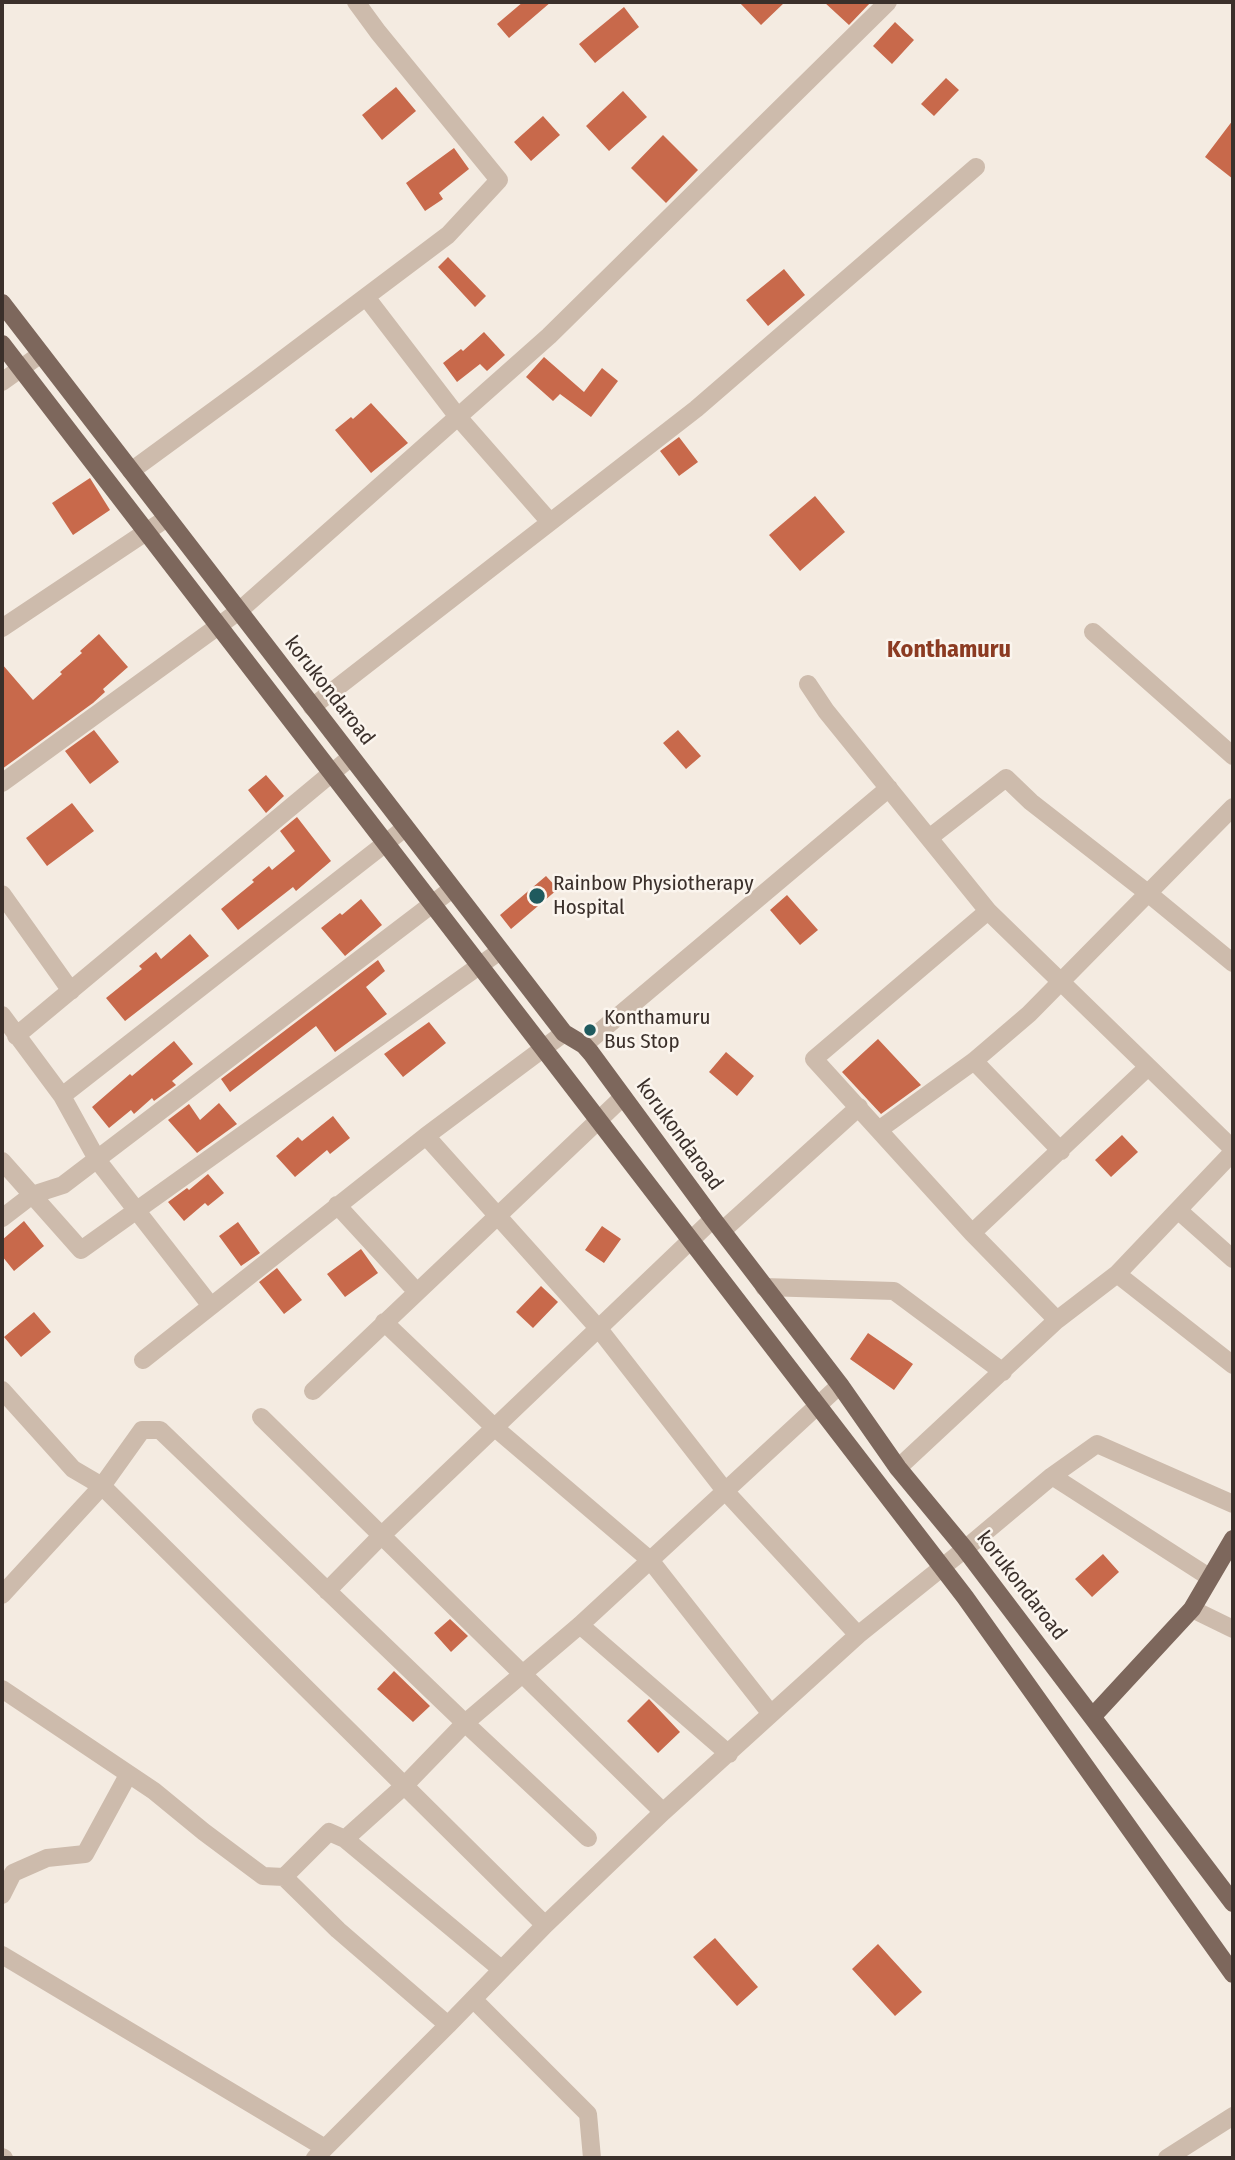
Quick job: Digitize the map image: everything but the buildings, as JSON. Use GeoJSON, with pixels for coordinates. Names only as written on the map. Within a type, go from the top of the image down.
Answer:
{"type":"FeatureCollection","features":[{"type":"Feature","properties":{"kind":"main road","name":"korukondaroad"},"geometry":{"type":"LineString","coordinates":[[2,303],[499,951],[564,1033],[584,1045],[840,1385],[898,1468],[965,1549],[1233,1903]]}},
{"type":"Feature","properties":{"kind":"main road"},"geometry":{"type":"LineString","coordinates":[[2,344],[942,1567],[1233,1974]]}},
{"type":"Feature","properties":{"kind":"main road"},"geometry":{"type":"LineString","coordinates":[[1093,1716],[1192,1609],[1233,1539]]}},
{"type":"Feature","properties":{"kind":"street"},"geometry":{"type":"LineString","coordinates":[[131,471],[448,235],[499,180],[356,2]]}},
{"type":"Feature","properties":{"kind":"street"},"geometry":{"type":"LineString","coordinates":[[2,783],[239,611],[549,336],[888,2]]}},
{"type":"Feature","properties":{"kind":"street"},"geometry":{"type":"LineString","coordinates":[[312,707],[696,408],[976,167]]}},
{"type":"Feature","properties":{"kind":"street"},"geometry":{"type":"LineString","coordinates":[[366,297],[458,417],[550,522]]}},
{"type":"Feature","properties":{"kind":"street"},"geometry":{"type":"LineString","coordinates":[[2,382],[41,354]]}},
{"type":"Feature","properties":{"kind":"street"},"geometry":{"type":"LineString","coordinates":[[2,628],[167,518]]}},
{"type":"Feature","properties":{"kind":"street"},"geometry":{"type":"LineString","coordinates":[[1093,632],[1232,752]]}},
{"type":"Feature","properties":{"kind":"street"},"geometry":{"type":"LineString","coordinates":[[808,684],[826,711],[988,911],[1233,1151],[1117,1274],[1057,1320],[898,1468]]}},
{"type":"Feature","properties":{"kind":"street"},"geometry":{"type":"LineString","coordinates":[[16,1036],[351,758]]}},
{"type":"Feature","properties":{"kind":"street"},"geometry":{"type":"LineString","coordinates":[[929,838],[1006,778],[1031,802],[1233,963]]}},
{"type":"Feature","properties":{"kind":"street"},"geometry":{"type":"LineString","coordinates":[[584,1045],[889,788]]}},
{"type":"Feature","properties":{"kind":"street"},"geometry":{"type":"LineString","coordinates":[[880,1129],[974,1061],[1029,1014],[1233,807]]}},
{"type":"Feature","properties":{"kind":"street"},"geometry":{"type":"LineString","coordinates":[[62,1096],[405,828]]}},
{"type":"Feature","properties":{"kind":"street"},"geometry":{"type":"LineString","coordinates":[[2,1217],[32,1195],[63,1185],[452,889]]}},
{"type":"Feature","properties":{"kind":"street"},"geometry":{"type":"LineString","coordinates":[[2,894],[71,991]]}},
{"type":"Feature","properties":{"kind":"street"},"geometry":{"type":"LineString","coordinates":[[988,911],[814,1059],[972,1233],[1057,1320]]}},
{"type":"Feature","properties":{"kind":"street"},"geometry":{"type":"LineString","coordinates":[[2,1161],[81,1250],[499,951]]}},
{"type":"Feature","properties":{"kind":"street"},"geometry":{"type":"LineString","coordinates":[[2,1015],[62,1096],[98,1159],[211,1306]]}},
{"type":"Feature","properties":{"kind":"street"},"geometry":{"type":"LineString","coordinates":[[143,1360],[337,1205],[564,1033]]}},
{"type":"Feature","properties":{"kind":"street"},"geometry":{"type":"LineString","coordinates":[[974,1061],[1061,1151]]}},
{"type":"Feature","properties":{"kind":"street"},"geometry":{"type":"LineString","coordinates":[[972,1233],[1148,1067]]}},
{"type":"Feature","properties":{"kind":"street"},"geometry":{"type":"LineString","coordinates":[[313,1391],[623,1097]]}},
{"type":"Feature","properties":{"kind":"street"},"geometry":{"type":"LineString","coordinates":[[327,1591],[494,1427],[691,1240],[718,1224],[859,1107]]}},
{"type":"Feature","properties":{"kind":"street"},"geometry":{"type":"LineString","coordinates":[[426,1136],[599,1329],[726,1492],[858,1635]]}},
{"type":"Feature","properties":{"kind":"street"},"geometry":{"type":"LineString","coordinates":[[337,1205],[416,1291]]}},
{"type":"Feature","properties":{"kind":"street"},"geometry":{"type":"LineString","coordinates":[[1179,1211],[1233,1259]]}},
{"type":"Feature","properties":{"kind":"street"},"geometry":{"type":"LineString","coordinates":[[1117,1274],[1233,1365]]}},
{"type":"Feature","properties":{"kind":"street"},"geometry":{"type":"LineString","coordinates":[[764,1287],[894,1291],[1003,1372]]}},
{"type":"Feature","properties":{"kind":"street"},"geometry":{"type":"LineString","coordinates":[[384,1322],[494,1427],[650,1560],[771,1714]]}},
{"type":"Feature","properties":{"kind":"street"},"geometry":{"type":"LineString","coordinates":[[345,1839],[404,1786],[465,1723],[580,1625],[840,1385]]}},
{"type":"Feature","properties":{"kind":"street"},"geometry":{"type":"LineString","coordinates":[[2,1390],[73,1469],[102,1486],[545,1925]]}},
{"type":"Feature","properties":{"kind":"street"},"geometry":{"type":"LineString","coordinates":[[261,1417],[663,1812]]}},
{"type":"Feature","properties":{"kind":"street"},"geometry":{"type":"LineString","coordinates":[[2,1592],[102,1486],[142,1430],[160,1430],[465,1723],[589,1838]]}},
{"type":"Feature","properties":{"kind":"street"},"geometry":{"type":"LineString","coordinates":[[2,1955],[320,2153],[545,1925],[663,1812],[858,1635],[1052,1476],[1097,1444],[1233,1504]]}},
{"type":"Feature","properties":{"kind":"street"},"geometry":{"type":"LineString","coordinates":[[1052,1476],[1209,1577]]}},
{"type":"Feature","properties":{"kind":"street"},"geometry":{"type":"LineString","coordinates":[[1192,1609],[1233,1629]]}},
{"type":"Feature","properties":{"kind":"street"},"geometry":{"type":"LineString","coordinates":[[580,1625],[729,1754]]}},
{"type":"Feature","properties":{"kind":"street"},"geometry":{"type":"LineString","coordinates":[[2,1689],[154,1791],[263,1876],[284,1877],[338,1930],[447,2025]]}},
{"type":"Feature","properties":{"kind":"street"},"geometry":{"type":"LineString","coordinates":[[2,1895],[13,1873],[47,1857],[85,1854],[128,1775]]}},
{"type":"Feature","properties":{"kind":"street"},"geometry":{"type":"LineString","coordinates":[[284,1877],[330,1832],[345,1839],[501,1969]]}},
{"type":"Feature","properties":{"kind":"street"},"geometry":{"type":"LineString","coordinates":[[473,1999],[588,2115],[592,2158]]}},
{"type":"Feature","properties":{"kind":"street"},"geometry":{"type":"LineString","coordinates":[[1167,2158],[1233,2116]]}},
{"type":"Feature","properties":{"kind":"place","name":"Rainbow Physiotherapy Hospital"},"geometry":{"type":"Point","coordinates":[537,896]}},
{"type":"Feature","properties":{"kind":"place","name":"Konthamuru Bus Stop"},"geometry":{"type":"Point","coordinates":[590,1030]}},
{"type":"Feature","properties":{"kind":"district","name":"Konthamuru"},"geometry":{"type":"Point","coordinates":[949,650]}}]}
